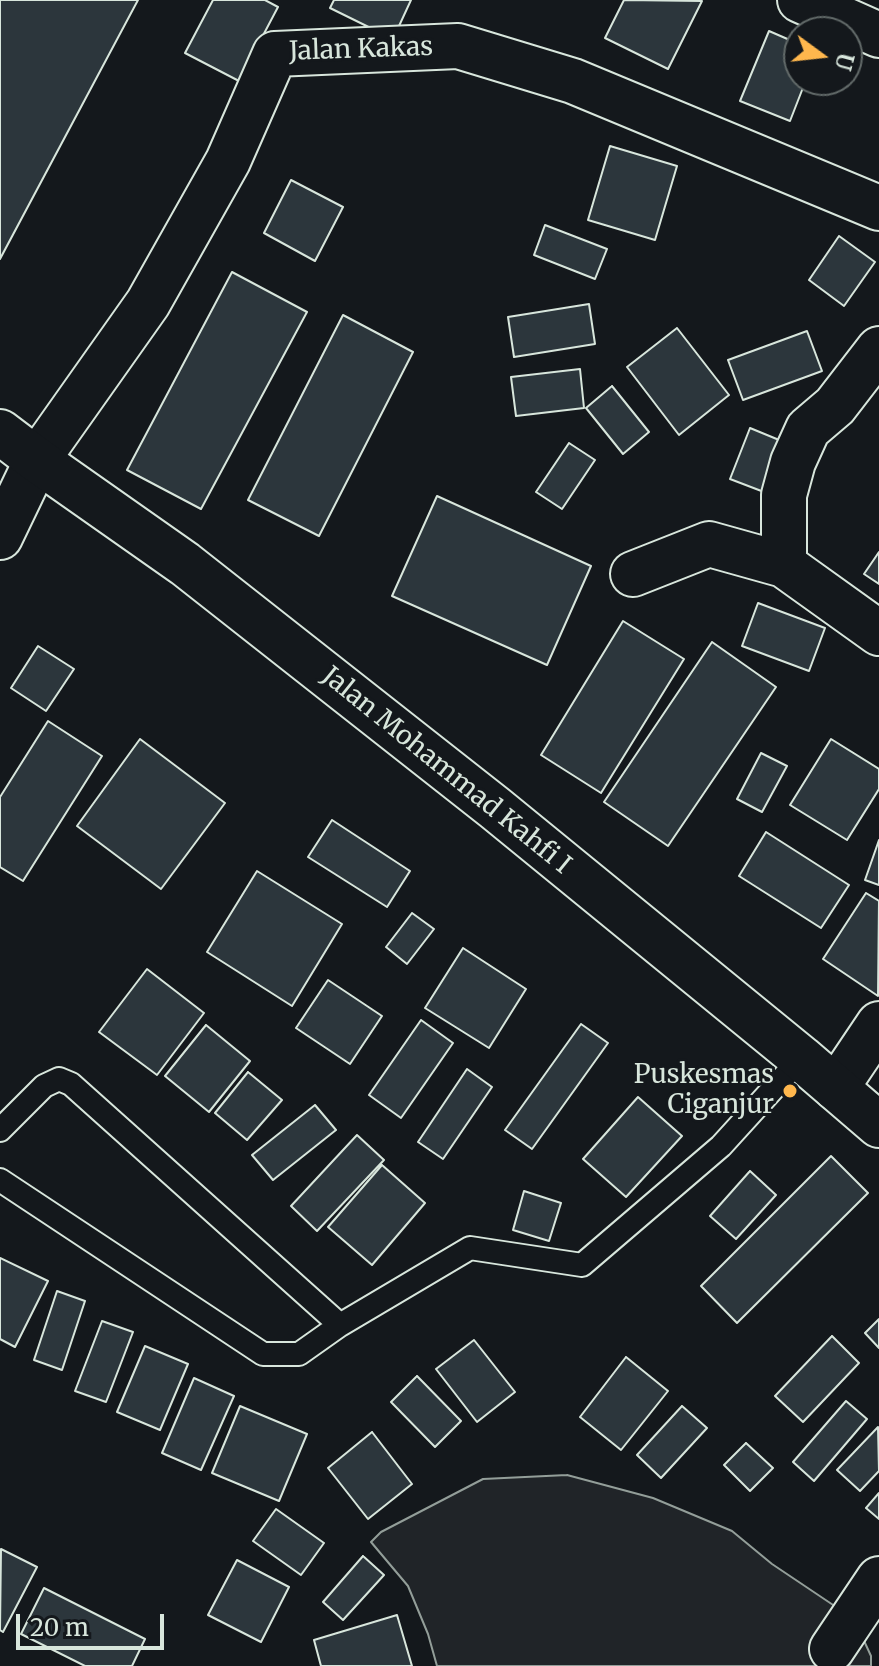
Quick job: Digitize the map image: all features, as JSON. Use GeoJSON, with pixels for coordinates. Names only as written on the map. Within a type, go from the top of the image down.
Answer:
{"type":"FeatureCollection","features":[{"type":"Feature","properties":{"kind":"street"},"geometry":{"type":"LineString","coordinates":[[800,0],[879,35]]}},
{"type":"Feature","properties":{"kind":"street","name":"Jalan Kakas"},"geometry":{"type":"LineString","coordinates":[[0,537],[37,460],[148,303],[228,161],[275,54],[458,46],[573,81],[879,208]]}},
{"type":"Feature","properties":{"kind":"street"},"geometry":{"type":"LineString","coordinates":[[784,565],[784,495],[793,462],[808,429],[835,406],[879,349]]}},
{"type":"Feature","properties":{"kind":"street","name":"Jalan Mohammad Kahfi I"},"geometry":{"type":"LineString","coordinates":[[0,432],[210,584],[495,808],[879,1125]]}},
{"type":"Feature","properties":{"kind":"street"},"geometry":{"type":"LineString","coordinates":[[633,574],[709,544],[784,565],[879,633]]}},
{"type":"Feature","properties":{"kind":"street"},"geometry":{"type":"LineString","coordinates":[[836,1088],[879,1024]]}},
{"type":"Feature","properties":{"kind":"street"},"geometry":{"type":"LineString","coordinates":[[830,1657],[879,1579]]}},
{"type":"Feature","properties":{"kind":"lane"},"geometry":{"type":"LineString","coordinates":[[0,1180],[263,1354],[299,1354],[340,1325],[470,1248],[582,1265],[721,1146],[801,1058]]}},
{"type":"Feature","properties":{"kind":"lane"},"geometry":{"type":"LineString","coordinates":[[0,1130],[44,1086],[59,1079],[71,1084],[340,1325]]}},
{"type":"Feature","properties":{"kind":"shaded area"},"geometry":{"type":"Polygon","coordinates":[[[567,1475],[653,1498],[732,1531],[772,1564],[854,1619],[871,1656],[871,1666],[437,1666],[428,1634],[408,1586],[371,1542],[381,1532],[483,1479],[567,1475]]]}},
{"type":"Feature","properties":{"kind":"building"},"geometry":{"type":"Polygon","coordinates":[[[0,0],[138,0],[0,259],[0,0]]]}},
{"type":"Feature","properties":{"kind":"building"},"geometry":{"type":"Polygon","coordinates":[[[213,0],[265,0],[278,7],[239,81],[185,53],[213,0]]]}},
{"type":"Feature","properties":{"kind":"building"},"geometry":{"type":"Polygon","coordinates":[[[334,0],[411,0],[393,39],[330,8],[334,0]]]}},
{"type":"Feature","properties":{"kind":"building"},"geometry":{"type":"Polygon","coordinates":[[[624,0],[702,1],[668,69],[605,38],[624,0]]]}},
{"type":"Feature","properties":{"kind":"building"},"geometry":{"type":"Polygon","coordinates":[[[769,31],[783,37],[783,96],[800,96],[790,121],[740,101],[769,31]]]}},
{"type":"Feature","properties":{"kind":"building"},"geometry":{"type":"Polygon","coordinates":[[[610,146],[677,166],[655,240],[588,220],[610,146]]]}},
{"type":"Feature","properties":{"kind":"building"},"geometry":{"type":"Polygon","coordinates":[[[291,180],[343,207],[315,261],[264,233],[291,180]]]}},
{"type":"Feature","properties":{"kind":"building"},"geometry":{"type":"Polygon","coordinates":[[[545,225],[607,249],[595,279],[534,255],[545,225]]]}},
{"type":"Feature","properties":{"kind":"building"},"geometry":{"type":"Polygon","coordinates":[[[839,236],[875,262],[844,306],[809,280],[839,236]]]}},
{"type":"Feature","properties":{"kind":"building"},"geometry":{"type":"Polygon","coordinates":[[[232,272],[307,312],[201,509],[127,470],[232,272]]]}},
{"type":"Feature","properties":{"kind":"building"},"geometry":{"type":"Polygon","coordinates":[[[589,304],[595,344],[514,357],[508,317],[589,304]]]}},
{"type":"Feature","properties":{"kind":"building"},"geometry":{"type":"Polygon","coordinates":[[[343,315],[413,352],[319,536],[248,500],[343,315]]]}},
{"type":"Feature","properties":{"kind":"building"},"geometry":{"type":"Polygon","coordinates":[[[677,328],[729,395],[679,435],[627,367],[677,328]]]}},
{"type":"Feature","properties":{"kind":"building"},"geometry":{"type":"Polygon","coordinates":[[[807,331],[822,371],[743,400],[728,360],[807,331]]]}},
{"type":"Feature","properties":{"kind":"building"},"geometry":{"type":"Polygon","coordinates":[[[580,369],[584,408],[516,416],[511,377],[580,369]]]}},
{"type":"Feature","properties":{"kind":"building"},"geometry":{"type":"Polygon","coordinates":[[[612,386],[649,432],[623,454],[586,408],[612,386]]]}},
{"type":"Feature","properties":{"kind":"building"},"geometry":{"type":"Polygon","coordinates":[[[750,428],[784,442],[764,492],[730,479],[750,428]]]}},
{"type":"Feature","properties":{"kind":"building"},"geometry":{"type":"Polygon","coordinates":[[[569,443],[595,460],[562,509],[536,492],[569,443]]]}},
{"type":"Feature","properties":{"kind":"building"},"geometry":{"type":"Polygon","coordinates":[[[437,496],[591,566],[547,665],[392,596],[437,496]]]}},
{"type":"Feature","properties":{"kind":"building"},"geometry":{"type":"Polygon","coordinates":[[[879,552],[879,584],[864,574],[879,552]]]}},
{"type":"Feature","properties":{"kind":"building"},"geometry":{"type":"Polygon","coordinates":[[[758,603],[825,628],[809,671],[742,646],[758,603]]]}},
{"type":"Feature","properties":{"kind":"building"},"geometry":{"type":"Polygon","coordinates":[[[623,621],[684,659],[601,793],[541,755],[623,621]]]}},
{"type":"Feature","properties":{"kind":"building"},"geometry":{"type":"Polygon","coordinates":[[[712,642],[776,687],[668,846],[604,802],[712,642]]]}},
{"type":"Feature","properties":{"kind":"building"},"geometry":{"type":"Polygon","coordinates":[[[38,646],[74,669],[46,711],[11,688],[38,646]]]}},
{"type":"Feature","properties":{"kind":"building"},"geometry":{"type":"Polygon","coordinates":[[[48,721],[102,756],[23,881],[0,867],[0,797],[48,721]]]}},
{"type":"Feature","properties":{"kind":"building"},"geometry":{"type":"Polygon","coordinates":[[[140,739],[225,803],[161,889],[77,826],[140,739]]]}},
{"type":"Feature","properties":{"kind":"building"},"geometry":{"type":"Polygon","coordinates":[[[831,739],[879,769],[879,789],[847,840],[790,805],[831,739]]]}},
{"type":"Feature","properties":{"kind":"building"},"geometry":{"type":"Polygon","coordinates":[[[761,753],[787,766],[762,812],[737,799],[761,753]]]}},
{"type":"Feature","properties":{"kind":"building"},"geometry":{"type":"Polygon","coordinates":[[[332,820],[410,871],[387,907],[308,857],[332,820]]]}},
{"type":"Feature","properties":{"kind":"building"},"geometry":{"type":"Polygon","coordinates":[[[766,832],[849,885],[821,928],[739,876],[766,832]]]}},
{"type":"Feature","properties":{"kind":"building"},"geometry":{"type":"Polygon","coordinates":[[[879,840],[879,885],[865,880],[879,840]]]}},
{"type":"Feature","properties":{"kind":"building"},"geometry":{"type":"Polygon","coordinates":[[[257,871],[342,924],[292,1006],[207,952],[257,871]]]}},
{"type":"Feature","properties":{"kind":"building"},"geometry":{"type":"Polygon","coordinates":[[[866,893],[879,901],[878,996],[823,959],[866,893]]]}},
{"type":"Feature","properties":{"kind":"building"},"geometry":{"type":"Polygon","coordinates":[[[412,913],[434,929],[407,964],[386,947],[412,913]]]}},
{"type":"Feature","properties":{"kind":"building"},"geometry":{"type":"Polygon","coordinates":[[[463,948],[526,989],[489,1048],[425,1008],[463,948]]]}},
{"type":"Feature","properties":{"kind":"building"},"geometry":{"type":"Polygon","coordinates":[[[147,969],[204,1013],[157,1075],[99,1032],[147,969]]]}},
{"type":"Feature","properties":{"kind":"building"},"geometry":{"type":"Polygon","coordinates":[[[328,980],[382,1016],[350,1064],[296,1028],[328,980]]]}},
{"type":"Feature","properties":{"kind":"building"},"geometry":{"type":"Polygon","coordinates":[[[421,1020],[453,1043],[401,1118],[369,1095],[421,1020]]]}},
{"type":"Feature","properties":{"kind":"building"},"geometry":{"type":"Polygon","coordinates":[[[581,1024],[608,1043],[532,1149],[505,1130],[581,1024]]]}},
{"type":"Feature","properties":{"kind":"building"},"geometry":{"type":"Polygon","coordinates":[[[206,1025],[250,1061],[209,1112],[165,1076],[206,1025]]]}},
{"type":"Feature","properties":{"kind":"building"},"geometry":{"type":"Polygon","coordinates":[[[467,1069],[492,1087],[443,1159],[418,1142],[467,1069]]]}},
{"type":"Feature","properties":{"kind":"building"},"geometry":{"type":"Polygon","coordinates":[[[248,1072],[282,1100],[247,1140],[215,1113],[248,1072]]]}},
{"type":"Feature","properties":{"kind":"building"},"geometry":{"type":"Polygon","coordinates":[[[638,1097],[682,1136],[626,1197],[583,1159],[638,1097]]]}},
{"type":"Feature","properties":{"kind":"building"},"geometry":{"type":"Polygon","coordinates":[[[315,1105],[336,1130],[273,1180],[252,1155],[315,1105]]]}},
{"type":"Feature","properties":{"kind":"building"},"geometry":{"type":"Polygon","coordinates":[[[357,1135],[384,1160],[317,1231],[291,1206],[357,1135]]]}},
{"type":"Feature","properties":{"kind":"building"},"geometry":{"type":"Polygon","coordinates":[[[831,1156],[868,1193],[737,1323],[701,1286],[831,1156]]]}},
{"type":"Feature","properties":{"kind":"building"},"geometry":{"type":"Polygon","coordinates":[[[382,1165],[425,1203],[372,1265],[328,1227],[382,1165]]]}},
{"type":"Feature","properties":{"kind":"building"},"geometry":{"type":"Polygon","coordinates":[[[750,1171],[776,1195],[736,1239],[710,1216],[750,1171]]]}},
{"type":"Feature","properties":{"kind":"building"},"geometry":{"type":"Polygon","coordinates":[[[524,1191],[561,1203],[549,1241],[513,1230],[524,1191]]]}},
{"type":"Feature","properties":{"kind":"building"},"geometry":{"type":"Polygon","coordinates":[[[0,1258],[48,1281],[15,1347],[0,1339],[0,1258]]]}},
{"type":"Feature","properties":{"kind":"building"},"geometry":{"type":"Polygon","coordinates":[[[57,1291],[85,1301],[62,1370],[34,1360],[57,1291]]]}},
{"type":"Feature","properties":{"kind":"building"},"geometry":{"type":"Polygon","coordinates":[[[879,1319],[879,1348],[865,1333],[879,1319]]]}},
{"type":"Feature","properties":{"kind":"building"},"geometry":{"type":"Polygon","coordinates":[[[102,1321],[133,1332],[106,1402],[75,1391],[102,1321]]]}},
{"type":"Feature","properties":{"kind":"building"},"geometry":{"type":"Polygon","coordinates":[[[832,1336],[859,1363],[803,1422],[775,1396],[832,1336]]]}},
{"type":"Feature","properties":{"kind":"building"},"geometry":{"type":"Polygon","coordinates":[[[474,1340],[515,1392],[477,1422],[436,1369],[474,1340]]]}},
{"type":"Feature","properties":{"kind":"building"},"geometry":{"type":"Polygon","coordinates":[[[145,1346],[188,1364],[160,1430],[117,1412],[145,1346]]]}},
{"type":"Feature","properties":{"kind":"building"},"geometry":{"type":"Polygon","coordinates":[[[626,1357],[668,1391],[621,1450],[580,1417],[626,1357]]]}},
{"type":"Feature","properties":{"kind":"building"},"geometry":{"type":"Polygon","coordinates":[[[417,1376],[461,1421],[435,1447],[391,1402],[417,1376]]]}},
{"type":"Feature","properties":{"kind":"building"},"geometry":{"type":"Polygon","coordinates":[[[194,1378],[234,1396],[201,1470],[162,1453],[194,1378]]]}},
{"type":"Feature","properties":{"kind":"building"},"geometry":{"type":"Polygon","coordinates":[[[846,1401],[867,1419],[814,1481],[793,1462],[846,1401]]]}},
{"type":"Feature","properties":{"kind":"building"},"geometry":{"type":"Polygon","coordinates":[[[240,1406],[307,1434],[279,1501],[212,1473],[240,1406]]]}},
{"type":"Feature","properties":{"kind":"building"},"geometry":{"type":"Polygon","coordinates":[[[682,1406],[707,1428],[661,1478],[637,1455],[682,1406]]]}},
{"type":"Feature","properties":{"kind":"building"},"geometry":{"type":"Polygon","coordinates":[[[878,1427],[879,1471],[860,1491],[837,1470],[878,1427]]]}},
{"type":"Feature","properties":{"kind":"building"},"geometry":{"type":"Polygon","coordinates":[[[372,1432],[412,1484],[368,1519],[328,1468],[372,1432]]]}},
{"type":"Feature","properties":{"kind":"building"},"geometry":{"type":"Polygon","coordinates":[[[746,1443],[773,1468],[750,1491],[724,1465],[746,1443]]]}},
{"type":"Feature","properties":{"kind":"building"},"geometry":{"type":"Polygon","coordinates":[[[879,1493],[879,1519],[866,1508],[879,1493]]]}},
{"type":"Feature","properties":{"kind":"building"},"geometry":{"type":"Polygon","coordinates":[[[276,1509],[324,1543],[301,1575],[253,1541],[276,1509]]]}},
{"type":"Feature","properties":{"kind":"building"},"geometry":{"type":"Polygon","coordinates":[[[1,1549],[37,1567],[3,1632],[0,1630],[1,1549]]]}},
{"type":"Feature","properties":{"kind":"building"},"geometry":{"type":"Polygon","coordinates":[[[363,1556],[384,1575],[343,1620],[323,1602],[363,1556]]]}},
{"type":"Feature","properties":{"kind":"building"},"geometry":{"type":"Polygon","coordinates":[[[237,1560],[289,1587],[261,1642],[208,1615],[237,1560]]]}},
{"type":"Feature","properties":{"kind":"building"},"geometry":{"type":"Polygon","coordinates":[[[44,1588],[145,1639],[132,1666],[85,1666],[21,1634],[44,1588]]]}},
{"type":"Feature","properties":{"kind":"building"},"geometry":{"type":"Polygon","coordinates":[[[397,1615],[412,1666],[321,1666],[314,1640],[397,1615]]]}},
{"type":"Feature","properties":{"kind":"place","name":"Puskesmas Ciganjur"},"geometry":{"type":"Point","coordinates":[790,1091]}}]}
